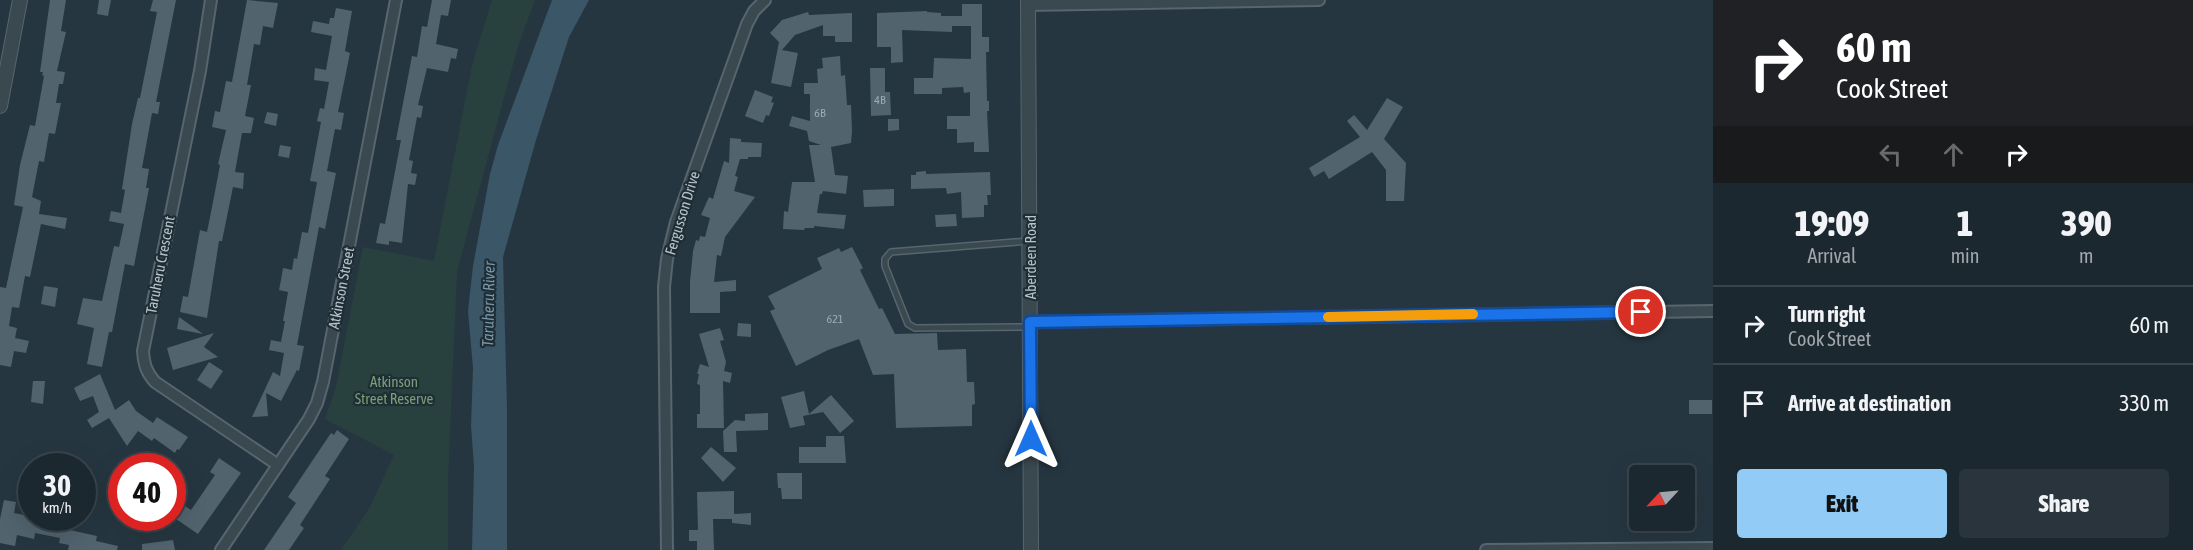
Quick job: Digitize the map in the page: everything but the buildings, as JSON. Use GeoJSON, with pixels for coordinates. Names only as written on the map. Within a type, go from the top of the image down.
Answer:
{"type":"FeatureCollection","features":[{"type":"Feature","properties":{"kind":"street"},"geometry":{"type":"LineString","coordinates":[[0,104],[20,0]]}},
{"type":"Feature","properties":{"kind":"street","name":"Taruheru Crescent"},"geometry":{"type":"LineString","coordinates":[[211,0],[200,70],[143,351],[144,363],[148,374],[155,382],[278,465]]}},
{"type":"Feature","properties":{"kind":"street","name":"Atkinson Street"},"geometry":{"type":"LineString","coordinates":[[221,550],[309,419],[317,403],[323,382],[396,0]]}},
{"type":"Feature","properties":{"kind":"street","name":"Fergusson Drive"},"geometry":{"type":"LineString","coordinates":[[667,550],[664,287],[667,259],[676,222],[747,24],[754,11],[765,0]]}},
{"type":"Feature","properties":{"kind":"street"},"geometry":{"type":"LineString","coordinates":[[1028,2],[1319,0]]}},
{"type":"Feature","properties":{"kind":"street","name":"Aberdeen Road"},"geometry":{"type":"LineString","coordinates":[[1028,2],[1031,550]]}},
{"type":"Feature","properties":{"kind":"street"},"geometry":{"type":"LineString","coordinates":[[1030,324],[1713,311]]}},
{"type":"Feature","properties":{"kind":"street"},"geometry":{"type":"LineString","coordinates":[[1486,550],[1713,548]]}},
{"type":"Feature","properties":{"kind":"lane"},"geometry":{"type":"LineString","coordinates":[[1029,241],[891,252],[885,259],[885,266],[908,324],[915,328],[1030,324]]}},
{"type":"Feature","properties":{"kind":"green space","name":"Atkinson Street Reserve"},"geometry":{"type":"Polygon","coordinates":[[[492,0],[535,0],[518,46],[457,271],[448,479],[448,550],[341,550],[369,509],[394,455],[325,419],[336,387],[363,247],[434,261],[472,65],[492,0]]]}},
{"type":"Feature","properties":{"kind":"water","name":"Taruheru River"},"geometry":{"type":"Polygon","coordinates":[[[552,0],[589,0],[569,37],[536,140],[503,257],[507,408],[507,550],[472,550],[473,368],[468,311],[473,266],[490,174],[498,145],[552,0]]]}},
{"type":"Feature","properties":{"kind":"slow traffic"},"geometry":{"type":"LineString","coordinates":[[1328,317],[1473,314]]}},
{"type":"Feature","properties":{"kind":"route"},"geometry":{"type":"LineString","coordinates":[[1031,439],[1030,322],[1641,312]]}}]}
